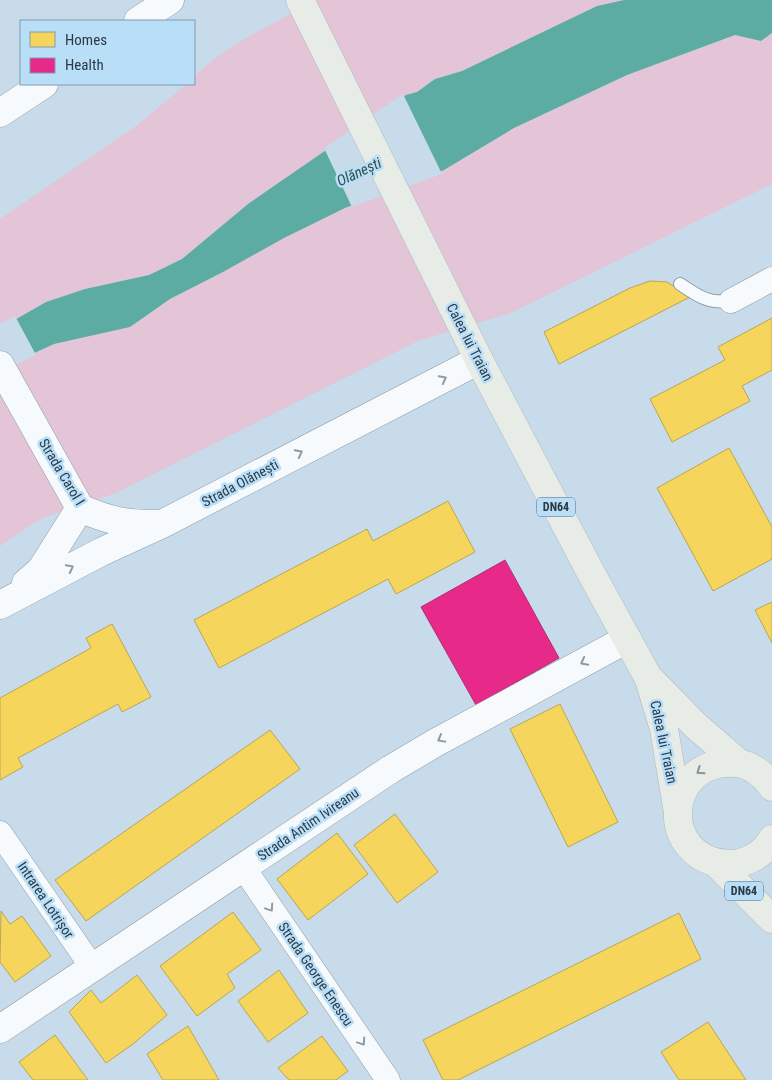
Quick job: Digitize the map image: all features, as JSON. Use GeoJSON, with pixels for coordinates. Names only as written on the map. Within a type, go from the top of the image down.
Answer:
{"type":"FeatureCollection","features":[{"type":"Feature","properties":{"kind":"main road","name":"Calea lui Traian"},"geometry":{"type":"LineString","coordinates":[[300,0],[479,360],[649,678],[664,729],[671,764],[678,824],[684,840],[692,850],[703,858],[716,863]]}},
{"type":"Feature","properties":{"kind":"main road","name":"Calea lui Traian"},"geometry":{"type":"LineString","coordinates":[[649,678],[696,726],[762,769]]}},
{"type":"Feature","properties":{"kind":"main road"},"geometry":{"type":"LineString","coordinates":[[677,807],[682,791],[692,777],[706,767],[722,762],[762,769]]}},
{"type":"Feature","properties":{"kind":"main road"},"geometry":{"type":"LineString","coordinates":[[716,863],[731,864],[746,861],[760,854],[772,838]]}},
{"type":"Feature","properties":{"kind":"main road","name":"DN64"},"geometry":{"type":"LineString","coordinates":[[716,863],[772,919]]}},
{"type":"Feature","properties":{"kind":"street"},"geometry":{"type":"LineString","coordinates":[[140,20],[170,0]]}},
{"type":"Feature","properties":{"kind":"street"},"geometry":{"type":"LineString","coordinates":[[3,109],[42,85]]}},
{"type":"Feature","properties":{"kind":"street"},"geometry":{"type":"LineString","coordinates":[[731,301],[772,279]]}},
{"type":"Feature","properties":{"kind":"street","name":"Strada Olănești"},"geometry":{"type":"LineString","coordinates":[[6,602],[101,552],[162,524],[479,360]]}},
{"type":"Feature","properties":{"kind":"street","name":"Strada Carol I"},"geometry":{"type":"LineString","coordinates":[[0,365],[80,508],[116,522],[162,524]]}},
{"type":"Feature","properties":{"kind":"street"},"geometry":{"type":"LineString","coordinates":[[6,602],[41,570],[80,508]]}},
{"type":"Feature","properties":{"kind":"street","name":"Strada Antim Ivireanu"},"geometry":{"type":"LineString","coordinates":[[0,1029],[391,769],[435,743],[627,639]]}},
{"type":"Feature","properties":{"kind":"street","name":"Intrarea Lotrișor"},"geometry":{"type":"LineString","coordinates":[[0,833],[92,967]]}},
{"type":"Feature","properties":{"kind":"street","name":"Strada George Enescu"},"geometry":{"type":"LineString","coordinates":[[243,867],[388,1080]]}},
{"type":"Feature","properties":{"kind":"lane"},"geometry":{"type":"LineString","coordinates":[[680,284],[709,301],[719,303],[731,301]]}},
{"type":"Feature","properties":{"kind":"shaded area"},"geometry":{"type":"Polygon","coordinates":[[[318,0],[624,0],[597,6],[462,71],[435,79],[417,92],[406,95],[248,204],[182,259],[149,275],[85,289],[46,302],[0,327],[0,219],[136,126],[186,85],[195,85],[195,76],[207,65],[253,34],[318,0]]]}},
{"type":"Feature","properties":{"kind":"shaded area"},"geometry":{"type":"Polygon","coordinates":[[[772,33],[772,184],[511,313],[418,341],[116,493],[40,519],[0,546],[0,370],[54,344],[130,327],[170,299],[284,238],[345,208],[444,170],[514,128],[627,75],[735,35],[761,41],[772,33]]]}},
{"type":"Feature","properties":{"kind":"water","name":"Olănești"},"geometry":{"type":"Polygon","coordinates":[[[624,0],[772,0],[772,33],[761,41],[735,35],[627,75],[514,128],[444,170],[345,208],[284,238],[170,299],[130,327],[54,344],[17,361],[11,322],[46,302],[85,289],[149,275],[182,259],[248,204],[406,95],[417,92],[435,79],[462,71],[597,6],[624,0]]]}},
{"type":"Feature","properties":{"kind":"pier"},"geometry":{"type":"Polygon","coordinates":[[[403,94],[442,174],[352,207],[324,148],[403,94]]]}},
{"type":"Feature","properties":{"kind":"pier"},"geometry":{"type":"Polygon","coordinates":[[[15,316],[36,355],[0,372],[0,324],[15,316]]]}},
{"type":"Feature","properties":{"kind":"building: Homes"},"geometry":{"type":"Polygon","coordinates":[[[650,281],[667,282],[690,297],[559,364],[544,332],[630,288],[650,281]]]}},
{"type":"Feature","properties":{"kind":"building: Homes"},"geometry":{"type":"Polygon","coordinates":[[[772,318],[772,370],[742,386],[750,401],[672,442],[650,399],[725,360],[718,347],[772,318]]]}},
{"type":"Feature","properties":{"kind":"building: Homes"},"geometry":{"type":"Polygon","coordinates":[[[729,448],[772,527],[772,559],[713,591],[657,488],[729,448]]]}},
{"type":"Feature","properties":{"kind":"building: Homes"},"geometry":{"type":"Polygon","coordinates":[[[448,501],[475,552],[396,594],[388,579],[219,668],[194,620],[367,529],[373,541],[448,501]]]}},
{"type":"Feature","properties":{"kind":"building: Homes"},"geometry":{"type":"Polygon","coordinates":[[[772,602],[772,643],[755,610],[772,602]]]}},
{"type":"Feature","properties":{"kind":"building: Homes"},"geometry":{"type":"Polygon","coordinates":[[[112,624],[151,697],[122,712],[118,704],[18,758],[23,767],[0,780],[0,698],[91,648],[86,638],[112,624]]]}},
{"type":"Feature","properties":{"kind":"building: Homes"},"geometry":{"type":"Polygon","coordinates":[[[560,704],[618,822],[568,847],[510,729],[560,704]]]}},
{"type":"Feature","properties":{"kind":"building: Homes"},"geometry":{"type":"Polygon","coordinates":[[[270,730],[300,769],[86,921],[55,880],[270,730]]]}},
{"type":"Feature","properties":{"kind":"building: Homes"},"geometry":{"type":"Polygon","coordinates":[[[395,814],[438,872],[397,903],[354,845],[395,814]]]}},
{"type":"Feature","properties":{"kind":"building: Homes"},"geometry":{"type":"Polygon","coordinates":[[[337,833],[368,874],[308,920],[277,879],[337,833]]]}},
{"type":"Feature","properties":{"kind":"building: Homes"},"geometry":{"type":"Polygon","coordinates":[[[1,911],[10,924],[22,916],[51,956],[15,982],[0,962],[1,911]]]}},
{"type":"Feature","properties":{"kind":"building: Homes"},"geometry":{"type":"Polygon","coordinates":[[[233,912],[261,950],[227,974],[235,988],[197,1016],[160,966],[233,912]]]}},
{"type":"Feature","properties":{"kind":"building: Homes"},"geometry":{"type":"Polygon","coordinates":[[[679,913],[701,959],[458,1080],[443,1080],[423,1040],[679,913]]]}},
{"type":"Feature","properties":{"kind":"building: Homes"},"geometry":{"type":"Polygon","coordinates":[[[279,970],[308,1013],[268,1042],[238,1001],[279,970]]]}},
{"type":"Feature","properties":{"kind":"building: Homes"},"geometry":{"type":"Polygon","coordinates":[[[137,975],[167,1015],[133,1044],[106,1063],[69,1012],[91,990],[101,1003],[137,975]]]}},
{"type":"Feature","properties":{"kind":"building: Homes"},"geometry":{"type":"Polygon","coordinates":[[[708,1022],[746,1080],[679,1080],[661,1052],[708,1022]]]}},
{"type":"Feature","properties":{"kind":"building: Homes"},"geometry":{"type":"Polygon","coordinates":[[[188,1026],[219,1080],[163,1080],[147,1054],[188,1026]]]}},
{"type":"Feature","properties":{"kind":"building: Homes"},"geometry":{"type":"Polygon","coordinates":[[[55,1035],[88,1080],[33,1080],[19,1062],[55,1035]]]}},
{"type":"Feature","properties":{"kind":"building: Homes"},"geometry":{"type":"Polygon","coordinates":[[[322,1036],[348,1071],[336,1080],[289,1080],[278,1068],[322,1036]]]}},
{"type":"Feature","properties":{"kind":"building: Health"},"geometry":{"type":"Polygon","coordinates":[[[505,560],[559,658],[476,705],[421,607],[505,560]]]}}]}
